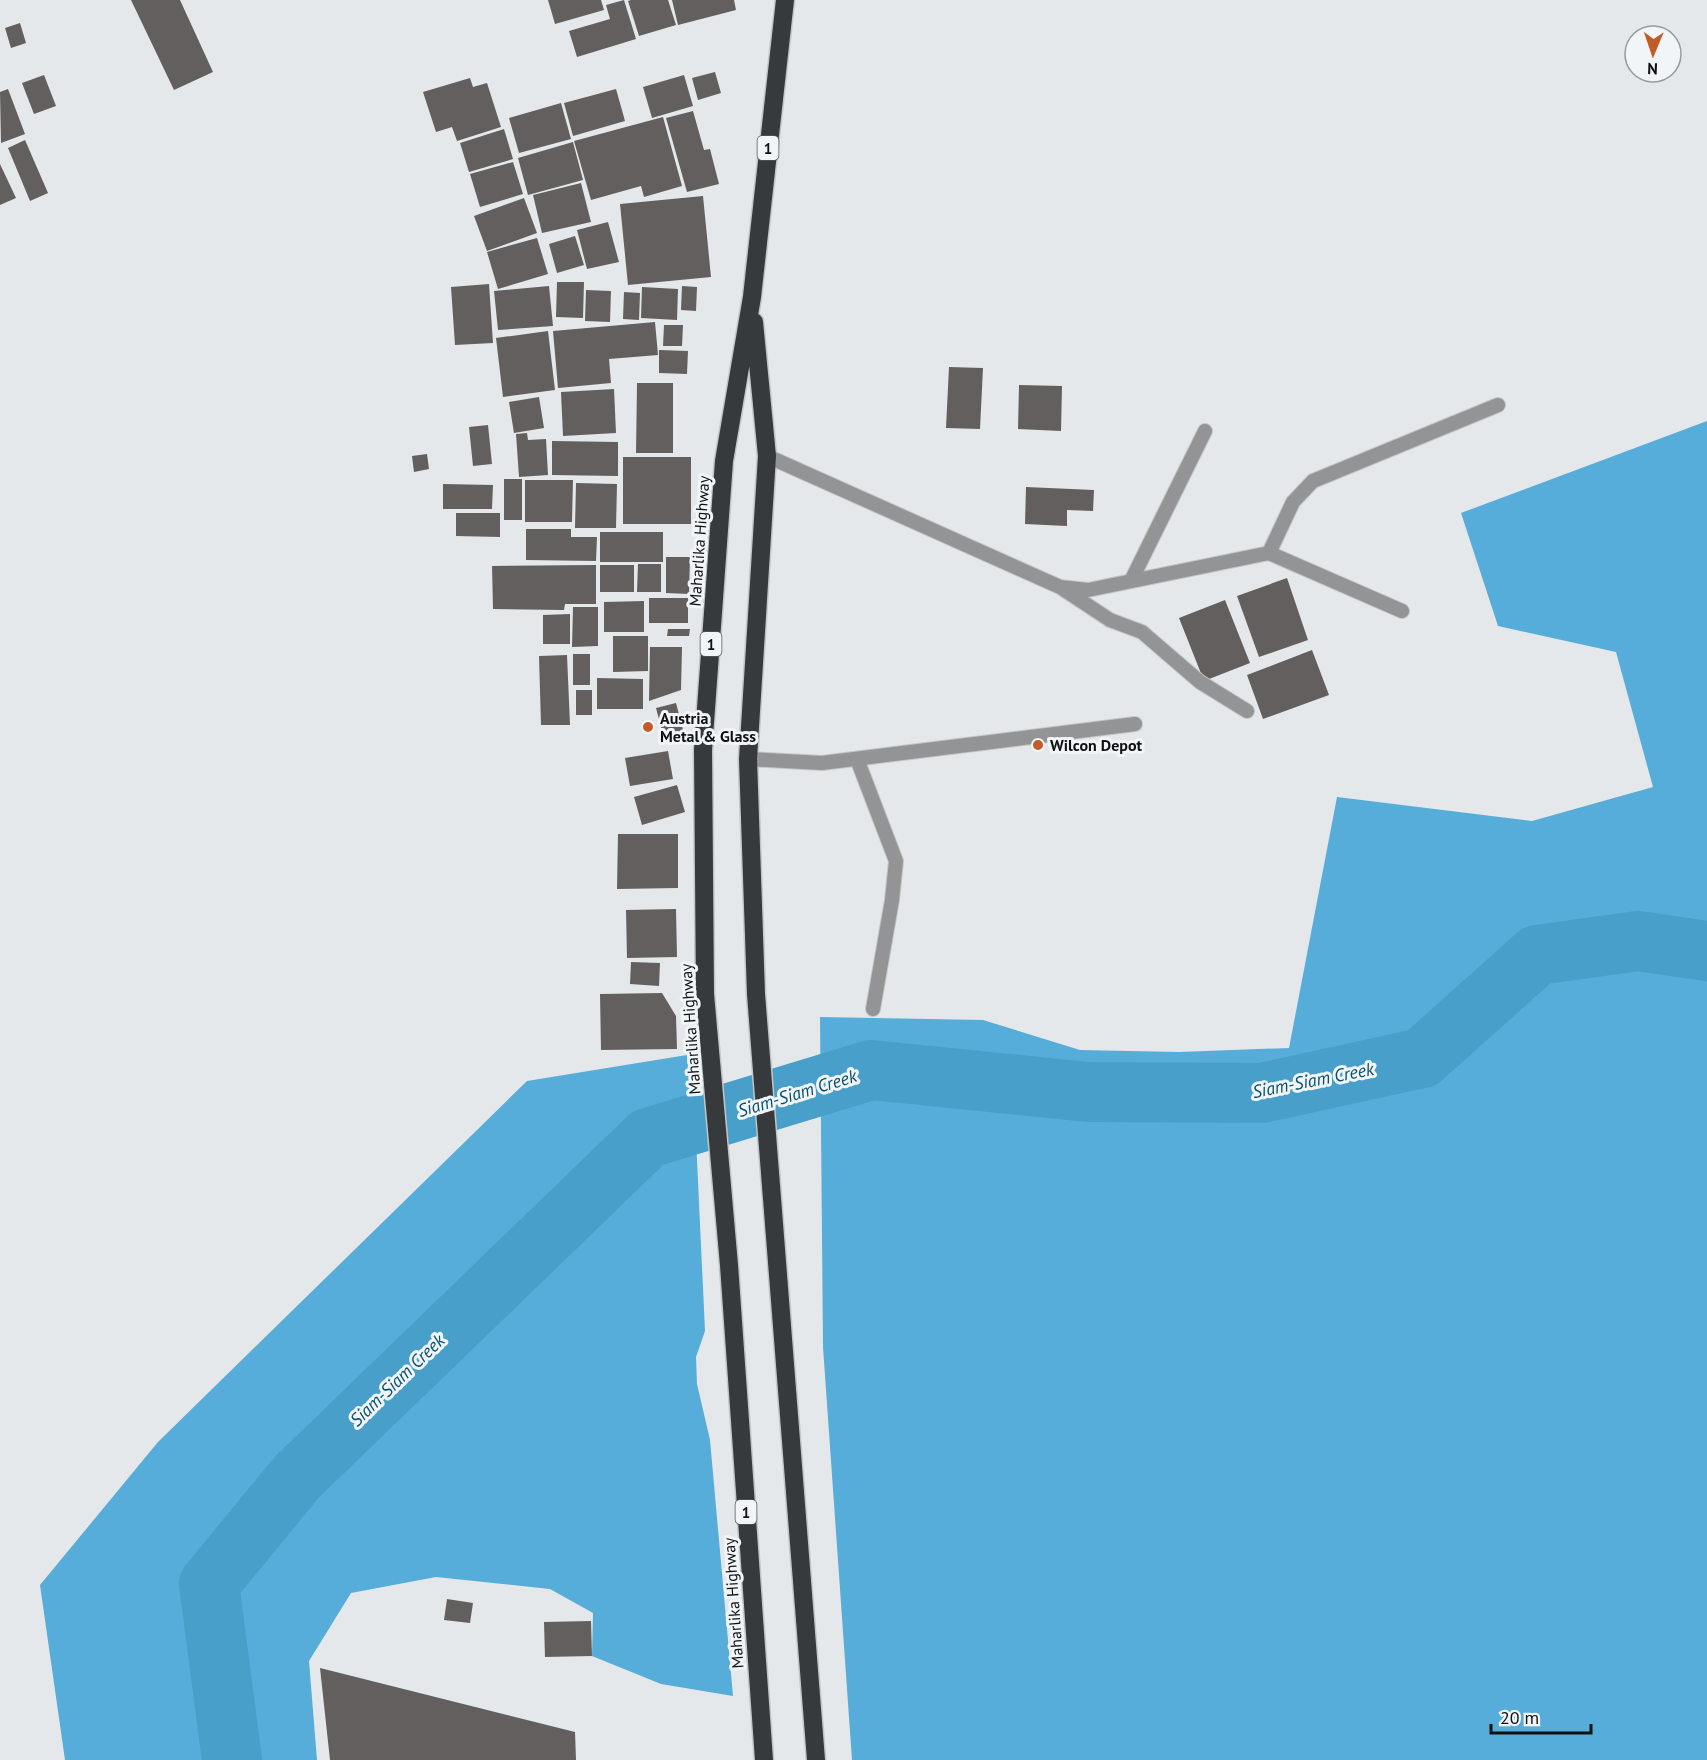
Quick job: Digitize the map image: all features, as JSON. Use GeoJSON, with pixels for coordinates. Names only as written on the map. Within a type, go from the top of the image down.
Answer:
{"type":"FeatureCollection","features":[{"type":"Feature","properties":{"kind":"highway","name":"Maharlika Highway"},"geometry":{"type":"LineString","coordinates":[[764,1760],[729,1265],[705,994],[703,750],[724,461],[752,297],[785,0]]}},
{"type":"Feature","properties":{"kind":"highway","name":"Maharlika Highway"},"geometry":{"type":"LineString","coordinates":[[752,297],[767,456],[748,759],[756,994],[816,1760]]}},
{"type":"Feature","properties":{"kind":"lane"},"geometry":{"type":"LineString","coordinates":[[1269,553],[1293,502],[1313,481],[1498,405]]}},
{"type":"Feature","properties":{"kind":"lane"},"geometry":{"type":"LineString","coordinates":[[1131,581],[1205,431]]}},
{"type":"Feature","properties":{"kind":"lane"},"geometry":{"type":"LineString","coordinates":[[767,456],[1060,587],[1110,620],[1142,632],[1200,682],[1247,711]]}},
{"type":"Feature","properties":{"kind":"lane"},"geometry":{"type":"LineString","coordinates":[[1060,587],[1088,590],[1269,553],[1402,611]]}},
{"type":"Feature","properties":{"kind":"lane"},"geometry":{"type":"LineString","coordinates":[[748,759],[822,763],[1135,724]]}},
{"type":"Feature","properties":{"kind":"lane"},"geometry":{"type":"LineString","coordinates":[[857,759],[896,861],[892,900],[873,1009]]}},
{"type":"Feature","properties":{"kind":"shaded area"},"geometry":{"type":"Polygon","coordinates":[[[1707,421],[1707,1760],[852,1760],[823,1347],[820,1017],[983,1020],[1080,1050],[1179,1052],[1289,1048],[1337,797],[1532,821],[1653,787],[1616,652],[1498,626],[1461,513],[1707,421]]]}},
{"type":"Feature","properties":{"kind":"shaded area"},"geometry":{"type":"Polygon","coordinates":[[[687,1055],[696,1139],[705,1331],[696,1357],[697,1384],[710,1440],[733,1696],[661,1684],[592,1656],[593,1613],[550,1589],[436,1577],[351,1593],[309,1661],[317,1760],[65,1760],[40,1585],[158,1442],[527,1081],[687,1055]]]}},
{"type":"Feature","properties":{"kind":"building"},"geometry":{"type":"Polygon","coordinates":[[[131,0],[180,0],[213,72],[174,90],[131,0]]]}},
{"type":"Feature","properties":{"kind":"building"},"geometry":{"type":"Polygon","coordinates":[[[548,0],[601,0],[604,10],[555,24],[548,0]]]}},
{"type":"Feature","properties":{"kind":"building"},"geometry":{"type":"Polygon","coordinates":[[[624,0],[636,39],[577,57],[569,31],[610,19],[606,5],[624,0]]]}},
{"type":"Feature","properties":{"kind":"building"},"geometry":{"type":"Polygon","coordinates":[[[668,0],[676,25],[639,36],[628,1],[668,0]]]}},
{"type":"Feature","properties":{"kind":"building"},"geometry":{"type":"Polygon","coordinates":[[[672,0],[734,0],[736,10],[678,25],[672,0]]]}},
{"type":"Feature","properties":{"kind":"building"},"geometry":{"type":"Polygon","coordinates":[[[20,23],[26,43],[11,48],[5,28],[20,23]]]}},
{"type":"Feature","properties":{"kind":"building"},"geometry":{"type":"Polygon","coordinates":[[[715,72],[721,93],[698,100],[692,78],[715,72]]]}},
{"type":"Feature","properties":{"kind":"building"},"geometry":{"type":"Polygon","coordinates":[[[44,75],[56,106],[34,114],[22,83],[44,75]]]}},
{"type":"Feature","properties":{"kind":"building"},"geometry":{"type":"Polygon","coordinates":[[[684,75],[693,106],[652,118],[643,87],[684,75]]]}},
{"type":"Feature","properties":{"kind":"building"},"geometry":{"type":"Polygon","coordinates":[[[470,78],[473,87],[487,83],[501,127],[457,141],[452,127],[436,132],[423,92],[470,78]]]}},
{"type":"Feature","properties":{"kind":"building"},"geometry":{"type":"Polygon","coordinates":[[[8,89],[25,134],[1,143],[0,92],[8,89]]]}},
{"type":"Feature","properties":{"kind":"building"},"geometry":{"type":"Polygon","coordinates":[[[616,89],[625,121],[573,136],[564,103],[616,89]]]}},
{"type":"Feature","properties":{"kind":"building"},"geometry":{"type":"Polygon","coordinates":[[[561,103],[571,139],[519,153],[509,118],[561,103]]]}},
{"type":"Feature","properties":{"kind":"building"},"geometry":{"type":"Polygon","coordinates":[[[693,111],[704,150],[710,149],[719,184],[687,192],[666,118],[693,111]]]}},
{"type":"Feature","properties":{"kind":"building"},"geometry":{"type":"Polygon","coordinates":[[[663,117],[682,186],[644,197],[641,186],[591,200],[574,141],[663,117]]]}},
{"type":"Feature","properties":{"kind":"building"},"geometry":{"type":"Polygon","coordinates":[[[504,129],[513,159],[469,172],[460,143],[504,129]]]}},
{"type":"Feature","properties":{"kind":"building"},"geometry":{"type":"Polygon","coordinates":[[[25,140],[48,193],[30,201],[8,148],[25,140]]]}},
{"type":"Feature","properties":{"kind":"building"},"geometry":{"type":"Polygon","coordinates":[[[573,142],[583,180],[528,195],[518,158],[573,142]]]}},
{"type":"Feature","properties":{"kind":"building"},"geometry":{"type":"Polygon","coordinates":[[[513,162],[523,194],[480,207],[470,174],[513,162]]]}},
{"type":"Feature","properties":{"kind":"building"},"geometry":{"type":"Polygon","coordinates":[[[0,164],[16,198],[0,205],[0,164]]]}},
{"type":"Feature","properties":{"kind":"building"},"geometry":{"type":"Polygon","coordinates":[[[581,183],[591,222],[542,233],[533,195],[581,183]]]}},
{"type":"Feature","properties":{"kind":"building"},"geometry":{"type":"Polygon","coordinates":[[[703,196],[711,277],[628,285],[620,204],[703,196]]]}},
{"type":"Feature","properties":{"kind":"building"},"geometry":{"type":"Polygon","coordinates":[[[524,198],[537,233],[487,251],[474,216],[524,198]]]}},
{"type":"Feature","properties":{"kind":"building"},"geometry":{"type":"Polygon","coordinates":[[[608,222],[619,262],[587,269],[577,230],[608,222]]]}},
{"type":"Feature","properties":{"kind":"building"},"geometry":{"type":"Polygon","coordinates":[[[575,236],[584,265],[557,273],[549,244],[575,236]]]}},
{"type":"Feature","properties":{"kind":"building"},"geometry":{"type":"Polygon","coordinates":[[[537,238],[548,274],[498,289],[487,252],[537,238]]]}},
{"type":"Feature","properties":{"kind":"building"},"geometry":{"type":"Polygon","coordinates":[[[557,282],[584,282],[583,318],[556,317],[557,282]]]}},
{"type":"Feature","properties":{"kind":"building"},"geometry":{"type":"Polygon","coordinates":[[[489,284],[493,343],[455,345],[451,287],[489,284]]]}},
{"type":"Feature","properties":{"kind":"building"},"geometry":{"type":"Polygon","coordinates":[[[549,286],[553,326],[498,330],[494,291],[549,286]]]}},
{"type":"Feature","properties":{"kind":"building"},"geometry":{"type":"Polygon","coordinates":[[[682,286],[697,287],[696,311],[681,310],[682,286]]]}},
{"type":"Feature","properties":{"kind":"building"},"geometry":{"type":"Polygon","coordinates":[[[642,287],[678,289],[677,320],[641,318],[642,287]]]}},
{"type":"Feature","properties":{"kind":"building"},"geometry":{"type":"Polygon","coordinates":[[[586,290],[611,291],[610,322],[585,321],[586,290]]]}},
{"type":"Feature","properties":{"kind":"building"},"geometry":{"type":"Polygon","coordinates":[[[624,292],[640,293],[639,320],[623,319],[624,292]]]}},
{"type":"Feature","properties":{"kind":"building"},"geometry":{"type":"Polygon","coordinates":[[[655,322],[658,355],[609,359],[611,383],[558,388],[553,331],[655,322]]]}},
{"type":"Feature","properties":{"kind":"building"},"geometry":{"type":"Polygon","coordinates":[[[664,325],[683,325],[682,346],[663,346],[664,325]]]}},
{"type":"Feature","properties":{"kind":"building"},"geometry":{"type":"Polygon","coordinates":[[[548,331],[555,390],[503,397],[496,338],[548,331]]]}},
{"type":"Feature","properties":{"kind":"building"},"geometry":{"type":"Polygon","coordinates":[[[659,350],[688,351],[687,374],[659,373],[659,350]]]}},
{"type":"Feature","properties":{"kind":"building"},"geometry":{"type":"Polygon","coordinates":[[[949,367],[983,368],[980,429],[946,428],[949,367]]]}},
{"type":"Feature","properties":{"kind":"building"},"geometry":{"type":"Polygon","coordinates":[[[637,383],[673,383],[673,453],[636,453],[637,383]]]}},
{"type":"Feature","properties":{"kind":"building"},"geometry":{"type":"Polygon","coordinates":[[[1019,385],[1062,386],[1061,431],[1018,429],[1019,385]]]}},
{"type":"Feature","properties":{"kind":"building"},"geometry":{"type":"Polygon","coordinates":[[[614,389],[616,433],[563,436],[561,392],[614,389]]]}},
{"type":"Feature","properties":{"kind":"building"},"geometry":{"type":"Polygon","coordinates":[[[539,397],[544,428],[514,433],[509,402],[539,397]]]}},
{"type":"Feature","properties":{"kind":"building"},"geometry":{"type":"Polygon","coordinates":[[[488,425],[492,464],[473,466],[469,427],[488,425]]]}},
{"type":"Feature","properties":{"kind":"building"},"geometry":{"type":"Polygon","coordinates":[[[527,433],[528,440],[546,439],[548,475],[519,477],[516,434],[527,433]]]}},
{"type":"Feature","properties":{"kind":"building"},"geometry":{"type":"Polygon","coordinates":[[[552,441],[618,442],[618,476],[552,475],[552,441]]]}},
{"type":"Feature","properties":{"kind":"building"},"geometry":{"type":"Polygon","coordinates":[[[427,454],[429,469],[414,472],[412,456],[427,454]]]}},
{"type":"Feature","properties":{"kind":"building"},"geometry":{"type":"Polygon","coordinates":[[[623,457],[691,457],[691,524],[623,524],[623,457]]]}},
{"type":"Feature","properties":{"kind":"building"},"geometry":{"type":"Polygon","coordinates":[[[504,479],[522,479],[522,520],[504,520],[504,479]]]}},
{"type":"Feature","properties":{"kind":"building"},"geometry":{"type":"Polygon","coordinates":[[[525,480],[573,480],[572,522],[525,522],[525,480]]]}},
{"type":"Feature","properties":{"kind":"building"},"geometry":{"type":"Polygon","coordinates":[[[576,483],[617,484],[616,528],[575,528],[576,483]]]}},
{"type":"Feature","properties":{"kind":"building"},"geometry":{"type":"Polygon","coordinates":[[[443,484],[493,485],[492,509],[443,509],[443,484]]]}},
{"type":"Feature","properties":{"kind":"building"},"geometry":{"type":"Polygon","coordinates":[[[1026,487],[1094,490],[1093,511],[1067,510],[1067,526],[1025,524],[1026,487]]]}},
{"type":"Feature","properties":{"kind":"building"},"geometry":{"type":"Polygon","coordinates":[[[456,513],[500,513],[500,537],[456,536],[456,513]]]}},
{"type":"Feature","properties":{"kind":"building"},"geometry":{"type":"Polygon","coordinates":[[[526,529],[571,529],[571,537],[597,537],[596,561],[526,560],[526,529]]]}},
{"type":"Feature","properties":{"kind":"building"},"geometry":{"type":"Polygon","coordinates":[[[600,532],[663,532],[663,562],[600,562],[600,532]]]}},
{"type":"Feature","properties":{"kind":"building"},"geometry":{"type":"Polygon","coordinates":[[[666,557],[690,557],[689,594],[666,593],[666,557]]]}},
{"type":"Feature","properties":{"kind":"building"},"geometry":{"type":"Polygon","coordinates":[[[638,564],[661,564],[661,592],[637,592],[638,564]]]}},
{"type":"Feature","properties":{"kind":"building"},"geometry":{"type":"Polygon","coordinates":[[[596,565],[596,604],[565,604],[564,610],[493,609],[492,566],[596,565]]]}},
{"type":"Feature","properties":{"kind":"building"},"geometry":{"type":"Polygon","coordinates":[[[600,565],[634,565],[634,592],[600,592],[600,565]]]}},
{"type":"Feature","properties":{"kind":"building"},"geometry":{"type":"Polygon","coordinates":[[[1287,578],[1308,640],[1259,657],[1237,596],[1287,578]]]}},
{"type":"Feature","properties":{"kind":"building"},"geometry":{"type":"Polygon","coordinates":[[[649,598],[688,598],[688,623],[649,623],[649,598]]]}},
{"type":"Feature","properties":{"kind":"building"},"geometry":{"type":"Polygon","coordinates":[[[1225,600],[1250,663],[1204,681],[1179,618],[1225,600]]]}},
{"type":"Feature","properties":{"kind":"building"},"geometry":{"type":"Polygon","coordinates":[[[644,601],[644,632],[604,632],[604,602],[644,601]]]}},
{"type":"Feature","properties":{"kind":"building"},"geometry":{"type":"Polygon","coordinates":[[[573,607],[598,607],[598,646],[572,647],[573,607]]]}},
{"type":"Feature","properties":{"kind":"building"},"geometry":{"type":"Polygon","coordinates":[[[570,614],[570,644],[543,644],[543,615],[570,614]]]}},
{"type":"Feature","properties":{"kind":"building"},"geometry":{"type":"Polygon","coordinates":[[[668,629],[690,629],[689,636],[667,636],[668,629]]]}},
{"type":"Feature","properties":{"kind":"building"},"geometry":{"type":"Polygon","coordinates":[[[613,636],[648,636],[648,671],[613,672],[613,636]]]}},
{"type":"Feature","properties":{"kind":"building"},"geometry":{"type":"Polygon","coordinates":[[[650,647],[682,647],[681,690],[649,701],[650,647]]]}},
{"type":"Feature","properties":{"kind":"building"},"geometry":{"type":"Polygon","coordinates":[[[1312,650],[1329,695],[1263,719],[1247,675],[1312,650]]]}},
{"type":"Feature","properties":{"kind":"building"},"geometry":{"type":"Polygon","coordinates":[[[573,654],[590,654],[590,685],[573,685],[573,654]]]}},
{"type":"Feature","properties":{"kind":"building"},"geometry":{"type":"Polygon","coordinates":[[[567,655],[570,725],[541,725],[539,656],[567,655]]]}},
{"type":"Feature","properties":{"kind":"building"},"geometry":{"type":"Polygon","coordinates":[[[597,678],[643,679],[643,709],[597,709],[597,678]]]}},
{"type":"Feature","properties":{"kind":"building"},"geometry":{"type":"Polygon","coordinates":[[[576,690],[592,690],[592,715],[576,715],[576,690]]]}},
{"type":"Feature","properties":{"kind":"building"},"geometry":{"type":"Polygon","coordinates":[[[676,703],[685,737],[665,742],[656,708],[676,703]]]}},
{"type":"Feature","properties":{"kind":"building"},"geometry":{"type":"Polygon","coordinates":[[[668,751],[673,779],[630,786],[625,758],[668,751]]]}},
{"type":"Feature","properties":{"kind":"building"},"geometry":{"type":"Polygon","coordinates":[[[677,785],[685,812],[642,825],[634,797],[677,785]]]}},
{"type":"Feature","properties":{"kind":"building"},"geometry":{"type":"Polygon","coordinates":[[[618,834],[678,834],[678,888],[617,889],[618,834]]]}},
{"type":"Feature","properties":{"kind":"building"},"geometry":{"type":"Polygon","coordinates":[[[676,909],[677,957],[627,958],[626,910],[676,909]]]}},
{"type":"Feature","properties":{"kind":"building"},"geometry":{"type":"Polygon","coordinates":[[[631,962],[660,963],[659,986],[630,984],[631,962]]]}},
{"type":"Feature","properties":{"kind":"building"},"geometry":{"type":"Polygon","coordinates":[[[662,993],[676,1016],[677,1049],[601,1050],[600,994],[662,993]]]}},
{"type":"Feature","properties":{"kind":"building"},"geometry":{"type":"Polygon","coordinates":[[[447,1599],[473,1603],[470,1623],[444,1620],[447,1599]]]}},
{"type":"Feature","properties":{"kind":"building"},"geometry":{"type":"Polygon","coordinates":[[[591,1621],[592,1656],[545,1657],[544,1622],[591,1621]]]}},
{"type":"Feature","properties":{"kind":"building"},"geometry":{"type":"Polygon","coordinates":[[[320,1668],[575,1732],[576,1760],[330,1760],[320,1668]]]}},
{"type":"Feature","properties":{"kind":"waterway","name":"Siam-Siam Creek"},"geometry":{"type":"LineString","coordinates":[[232,1760],[209,1584],[297,1477],[648,1138],[871,1070],[1088,1092],[1262,1093],[1422,1058],[1537,955],[1638,941],[1707,951]]}},
{"type":"Feature","properties":{"kind":"place","name":"Austria Metal & Glass"},"geometry":{"type":"Point","coordinates":[648,727]}},
{"type":"Feature","properties":{"kind":"place","name":"Wilcon Depot"},"geometry":{"type":"Point","coordinates":[1038,745]}}]}
